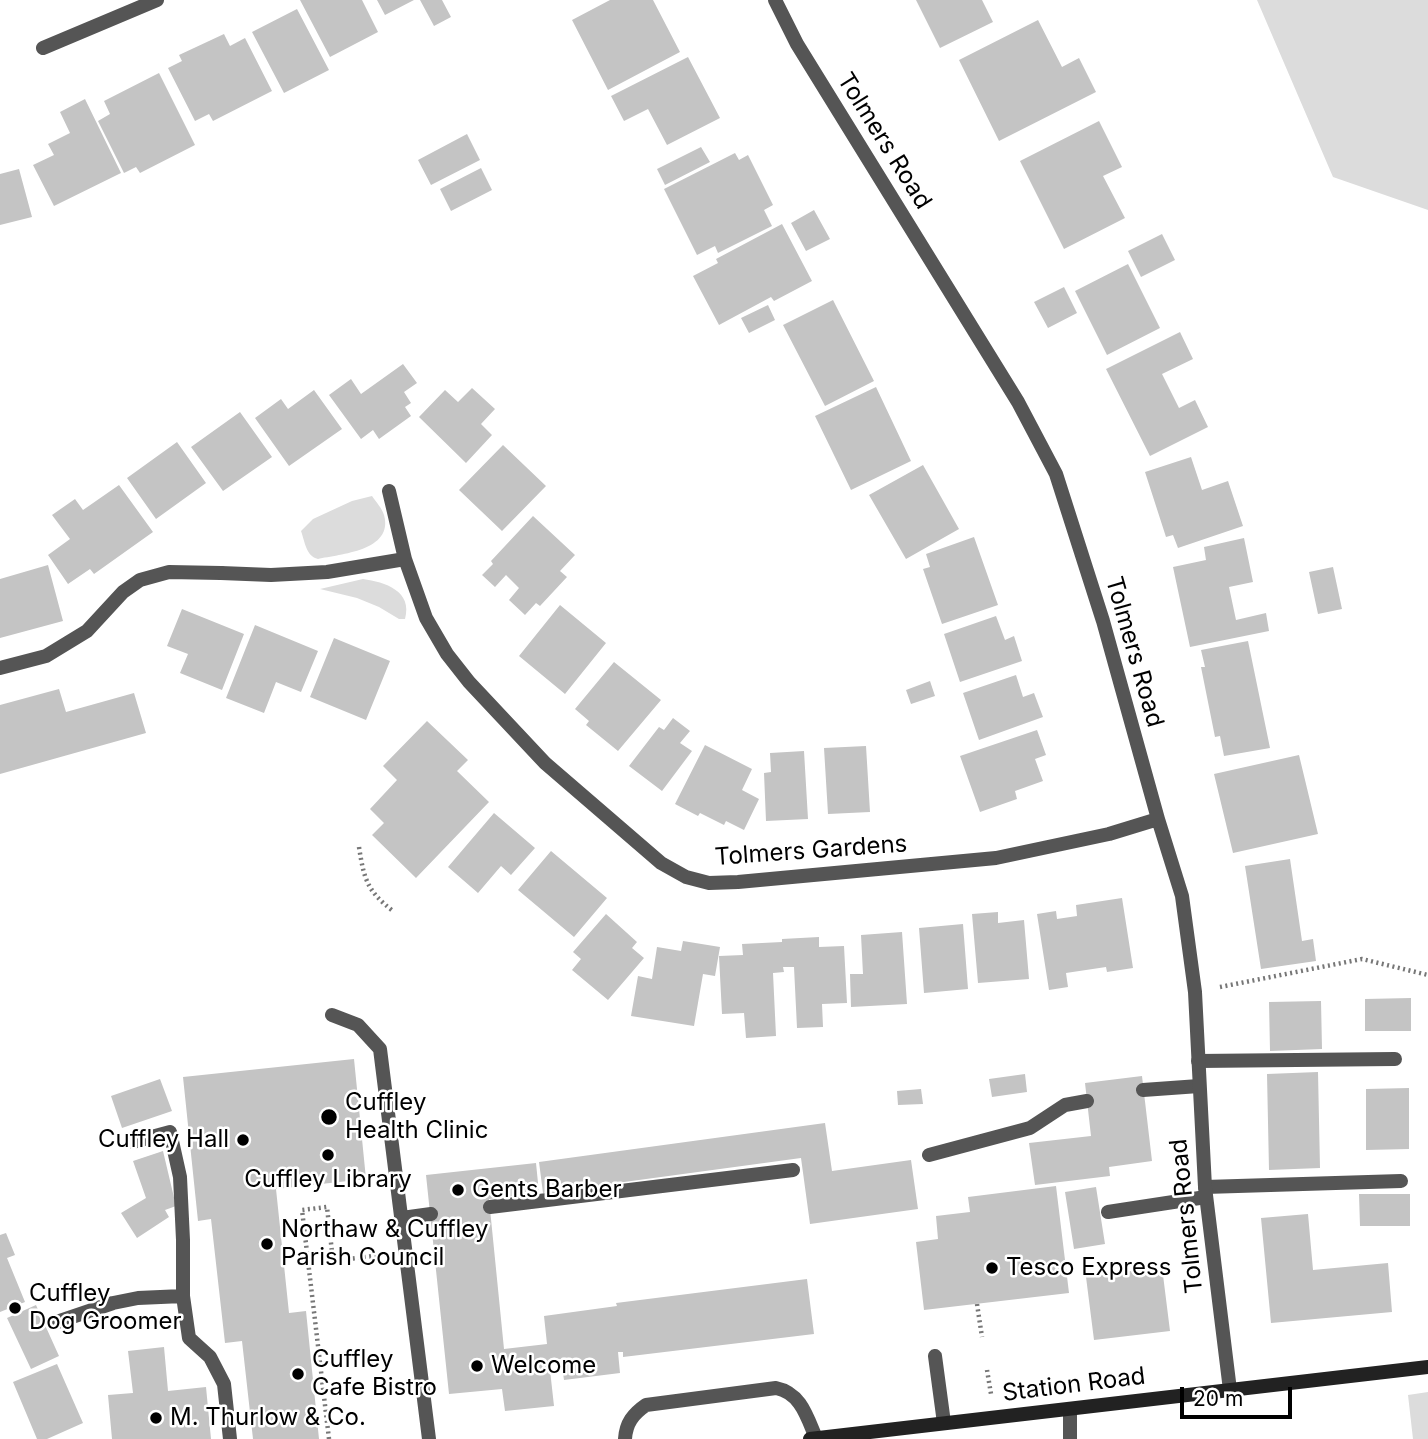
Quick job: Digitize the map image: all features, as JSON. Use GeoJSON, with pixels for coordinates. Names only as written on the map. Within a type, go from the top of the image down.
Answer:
{"type":"FeatureCollection","features":[{"type":"Feature","properties":{"kind":"main road","name":"Station Road"},"geometry":{"type":"LineString","coordinates":[[810,1439],[1428,1367]]}},
{"type":"Feature","properties":{"kind":"street"},"geometry":{"type":"LineString","coordinates":[[43,48],[157,0]]}},
{"type":"Feature","properties":{"kind":"street","name":"Tolmers Road"},"geometry":{"type":"LineString","coordinates":[[775,0],[797,44],[1018,402],[1056,474],[1103,621],[1182,896],[1195,992],[1205,1192],[1230,1390]]}},
{"type":"Feature","properties":{"kind":"street","name":"Tolmers Gardens"},"geometry":{"type":"LineString","coordinates":[[389,491],[405,559],[426,618],[447,654],[469,682],[545,763],[661,863],[686,877],[709,883],[738,882],[996,858],[1109,834],[1158,819]]}},
{"type":"Feature","properties":{"kind":"street"},"geometry":{"type":"LineString","coordinates":[[0,668],[46,656],[87,631],[123,592],[140,580],[169,572],[271,575],[327,572],[405,559]]}},
{"type":"Feature","properties":{"kind":"street"},"geometry":{"type":"LineString","coordinates":[[332,1015],[358,1025],[380,1049],[429,1439]]}},
{"type":"Feature","properties":{"kind":"street"},"geometry":{"type":"LineString","coordinates":[[1198,1061],[1395,1059]]}},
{"type":"Feature","properties":{"kind":"street"},"geometry":{"type":"LineString","coordinates":[[1143,1090],[1199,1086]]}},
{"type":"Feature","properties":{"kind":"street"},"geometry":{"type":"LineString","coordinates":[[929,1155],[1030,1128],[1065,1105],[1087,1101]]}},
{"type":"Feature","properties":{"kind":"street"},"geometry":{"type":"LineString","coordinates":[[133,1142],[170,1132],[180,1177],[183,1296],[189,1338],[210,1357],[224,1384],[230,1439]]}},
{"type":"Feature","properties":{"kind":"street"},"geometry":{"type":"LineString","coordinates":[[490,1207],[793,1170]]}},
{"type":"Feature","properties":{"kind":"street"},"geometry":{"type":"LineString","coordinates":[[1108,1212],[1205,1192],[1401,1181]]}},
{"type":"Feature","properties":{"kind":"street"},"geometry":{"type":"LineString","coordinates":[[402,1218],[430,1214]]}},
{"type":"Feature","properties":{"kind":"street"},"geometry":{"type":"LineString","coordinates":[[54,1323],[113,1303],[138,1298],[183,1296]]}},
{"type":"Feature","properties":{"kind":"street"},"geometry":{"type":"LineString","coordinates":[[935,1356],[944,1423]]}},
{"type":"Feature","properties":{"kind":"street"},"geometry":{"type":"LineString","coordinates":[[625,1439],[629,1422],[636,1412],[646,1405],[776,1388],[785,1390],[796,1398],[805,1410],[816,1438]]}},
{"type":"Feature","properties":{"kind":"street"},"geometry":{"type":"LineString","coordinates":[[1070,1409],[1070,1439]]}},
{"type":"Feature","properties":{"kind":"path"},"geometry":{"type":"LineString","coordinates":[[359,847],[369,889],[393,911]]}},
{"type":"Feature","properties":{"kind":"path"},"geometry":{"type":"LineString","coordinates":[[1195,992],[1362,959],[1428,975]]}},
{"type":"Feature","properties":{"kind":"path"},"geometry":{"type":"LineString","coordinates":[[329,1439],[302,1210],[327,1207],[333,1261],[407,1252]]}},
{"type":"Feature","properties":{"kind":"path"},"geometry":{"type":"LineString","coordinates":[[977,1304],[982,1337]]}},
{"type":"Feature","properties":{"kind":"shaded area"},"geometry":{"type":"Polygon","coordinates":[[[1257,0],[1428,0],[1428,210],[1333,177],[1257,0]]]}},
{"type":"Feature","properties":{"kind":"shaded area"},"geometry":{"type":"Polygon","coordinates":[[[372,496],[384,515],[385,527],[381,536],[363,549],[318,559],[311,555],[301,531],[313,519],[352,501],[372,496]]]}},
{"type":"Feature","properties":{"kind":"shaded area"},"geometry":{"type":"Polygon","coordinates":[[[363,579],[388,586],[401,595],[405,601],[405,619],[399,619],[357,598],[320,589],[363,579]]]}},
{"type":"Feature","properties":{"kind":"shaded area"},"geometry":{"type":"Polygon","coordinates":[[[1428,1392],[1428,1439],[1413,1439],[1408,1395],[1428,1392]]]}},
{"type":"Feature","properties":{"kind":"building"},"geometry":{"type":"Polygon","coordinates":[[[300,0],[362,0],[378,32],[330,57],[300,0]]]}},
{"type":"Feature","properties":{"kind":"building"},"geometry":{"type":"Polygon","coordinates":[[[377,0],[414,0],[385,15],[377,0]]]}},
{"type":"Feature","properties":{"kind":"building"},"geometry":{"type":"Polygon","coordinates":[[[420,0],[442,0],[451,17],[434,26],[420,0]]]}},
{"type":"Feature","properties":{"kind":"building"},"geometry":{"type":"Polygon","coordinates":[[[610,0],[653,0],[680,52],[608,90],[572,20],[610,0]]]}},
{"type":"Feature","properties":{"kind":"building"},"geometry":{"type":"Polygon","coordinates":[[[916,0],[982,0],[993,22],[940,48],[916,0]]]}},
{"type":"Feature","properties":{"kind":"building"},"geometry":{"type":"Polygon","coordinates":[[[297,9],[329,70],[284,93],[252,32],[297,9]]]}},
{"type":"Feature","properties":{"kind":"building"},"geometry":{"type":"Polygon","coordinates":[[[1038,20],[1062,67],[1079,58],[1096,92],[999,141],[959,60],[1038,20]]]}},
{"type":"Feature","properties":{"kind":"building"},"geometry":{"type":"Polygon","coordinates":[[[224,34],[230,46],[245,38],[272,91],[213,121],[209,114],[195,121],[168,68],[182,61],[179,55],[224,34]]]}},
{"type":"Feature","properties":{"kind":"building"},"geometry":{"type":"Polygon","coordinates":[[[688,57],[720,118],[667,145],[648,109],[624,121],[611,96],[688,57]]]}},
{"type":"Feature","properties":{"kind":"building"},"geometry":{"type":"Polygon","coordinates":[[[159,73],[195,145],[140,173],[136,167],[124,173],[98,121],[110,114],[104,101],[159,73]]]}},
{"type":"Feature","properties":{"kind":"building"},"geometry":{"type":"Polygon","coordinates":[[[85,99],[121,173],[54,206],[33,165],[54,155],[48,144],[70,133],[60,112],[85,99]]]}},
{"type":"Feature","properties":{"kind":"building"},"geometry":{"type":"Polygon","coordinates":[[[1099,121],[1122,167],[1103,176],[1125,218],[1064,249],[1020,161],[1099,121]]]}},
{"type":"Feature","properties":{"kind":"building"},"geometry":{"type":"Polygon","coordinates":[[[467,134],[480,160],[431,185],[418,160],[467,134]]]}},
{"type":"Feature","properties":{"kind":"building"},"geometry":{"type":"Polygon","coordinates":[[[701,147],[710,162],[665,185],[657,169],[701,147]]]}},
{"type":"Feature","properties":{"kind":"building"},"geometry":{"type":"Polygon","coordinates":[[[735,153],[739,160],[748,155],[773,205],[764,210],[772,226],[718,253],[715,246],[697,255],[664,189],[735,153]]]}},
{"type":"Feature","properties":{"kind":"building"},"geometry":{"type":"Polygon","coordinates":[[[481,168],[492,190],[451,211],[440,189],[481,168]]]}},
{"type":"Feature","properties":{"kind":"building"},"geometry":{"type":"Polygon","coordinates":[[[19,169],[32,217],[0,225],[0,174],[19,169]]]}},
{"type":"Feature","properties":{"kind":"building"},"geometry":{"type":"Polygon","coordinates":[[[814,210],[830,239],[806,251],[791,223],[814,210]]]}},
{"type":"Feature","properties":{"kind":"building"},"geometry":{"type":"Polygon","coordinates":[[[782,224],[812,281],[774,301],[771,297],[719,325],[693,276],[718,263],[716,259],[782,224]]]}},
{"type":"Feature","properties":{"kind":"building"},"geometry":{"type":"Polygon","coordinates":[[[1162,234],[1175,260],[1141,277],[1128,251],[1162,234]]]}},
{"type":"Feature","properties":{"kind":"building"},"geometry":{"type":"Polygon","coordinates":[[[1128,264],[1160,328],[1107,355],[1075,291],[1128,264]]]}},
{"type":"Feature","properties":{"kind":"building"},"geometry":{"type":"Polygon","coordinates":[[[1064,287],[1077,313],[1048,328],[1034,302],[1064,287]]]}},
{"type":"Feature","properties":{"kind":"building"},"geometry":{"type":"Polygon","coordinates":[[[833,300],[874,381],[825,406],[783,325],[833,300]]]}},
{"type":"Feature","properties":{"kind":"building"},"geometry":{"type":"Polygon","coordinates":[[[768,305],[775,320],[749,333],[741,318],[768,305]]]}},
{"type":"Feature","properties":{"kind":"building"},"geometry":{"type":"Polygon","coordinates":[[[1180,332],[1193,359],[1162,374],[1179,408],[1195,400],[1208,427],[1150,456],[1106,369],[1180,332]]]}},
{"type":"Feature","properties":{"kind":"building"},"geometry":{"type":"Polygon","coordinates":[[[403,364],[417,383],[404,392],[411,403],[405,407],[411,416],[379,439],[373,430],[361,439],[329,395],[351,379],[361,394],[403,364]]]}},
{"type":"Feature","properties":{"kind":"building"},"geometry":{"type":"Polygon","coordinates":[[[876,387],[911,461],[851,490],[815,416],[876,387]]]}},
{"type":"Feature","properties":{"kind":"building"},"geometry":{"type":"Polygon","coordinates":[[[472,388],[495,409],[481,424],[492,435],[466,463],[419,417],[445,390],[458,402],[472,388]]]}},
{"type":"Feature","properties":{"kind":"building"},"geometry":{"type":"Polygon","coordinates":[[[314,390],[342,429],[289,466],[255,418],[281,399],[288,409],[314,390]]]}},
{"type":"Feature","properties":{"kind":"building"},"geometry":{"type":"Polygon","coordinates":[[[240,412],[272,457],[223,491],[191,447],[240,412]]]}},
{"type":"Feature","properties":{"kind":"building"},"geometry":{"type":"Polygon","coordinates":[[[177,442],[206,483],[156,519],[127,478],[177,442]]]}},
{"type":"Feature","properties":{"kind":"building"},"geometry":{"type":"Polygon","coordinates":[[[503,445],[546,486],[502,531],[459,490],[503,445]]]}},
{"type":"Feature","properties":{"kind":"building"},"geometry":{"type":"Polygon","coordinates":[[[1191,457],[1202,490],[1228,481],[1243,526],[1178,548],[1173,535],[1166,537],[1145,472],[1191,457]]]}},
{"type":"Feature","properties":{"kind":"building"},"geometry":{"type":"Polygon","coordinates":[[[923,465],[959,529],[906,559],[869,495],[923,465]]]}},
{"type":"Feature","properties":{"kind":"building"},"geometry":{"type":"Polygon","coordinates":[[[119,485],[153,532],[94,574],[90,569],[68,584],[48,555],[70,539],[52,515],[75,499],[83,510],[119,485]]]}},
{"type":"Feature","properties":{"kind":"building"},"geometry":{"type":"Polygon","coordinates":[[[533,516],[575,555],[560,571],[567,577],[540,606],[536,603],[525,615],[509,600],[519,588],[506,575],[495,587],[482,575],[493,564],[491,561],[533,516]]]}},
{"type":"Feature","properties":{"kind":"building"},"geometry":{"type":"Polygon","coordinates":[[[974,537],[998,605],[942,624],[923,569],[930,567],[926,554],[974,537]]]}},
{"type":"Feature","properties":{"kind":"building"},"geometry":{"type":"Polygon","coordinates":[[[1244,538],[1253,582],[1229,587],[1236,620],[1266,613],[1269,631],[1190,647],[1173,567],[1206,560],[1204,547],[1244,538]]]}},
{"type":"Feature","properties":{"kind":"building"},"geometry":{"type":"Polygon","coordinates":[[[48,565],[63,621],[0,638],[0,579],[48,565]]]}},
{"type":"Feature","properties":{"kind":"building"},"geometry":{"type":"Polygon","coordinates":[[[1333,567],[1342,609],[1318,614],[1309,572],[1333,567]]]}},
{"type":"Feature","properties":{"kind":"building"},"geometry":{"type":"Polygon","coordinates":[[[560,605],[606,643],[565,694],[519,656],[560,605]]]}},
{"type":"Feature","properties":{"kind":"building"},"geometry":{"type":"Polygon","coordinates":[[[182,609],[244,634],[222,690],[180,673],[188,654],[167,646],[182,609]]]}},
{"type":"Feature","properties":{"kind":"building"},"geometry":{"type":"Polygon","coordinates":[[[996,616],[1005,640],[1014,636],[1022,661],[960,682],[944,634],[996,616]]]}},
{"type":"Feature","properties":{"kind":"building"},"geometry":{"type":"Polygon","coordinates":[[[255,625],[318,651],[301,692],[276,682],[264,713],[226,698],[255,625]]]}},
{"type":"Feature","properties":{"kind":"building"},"geometry":{"type":"Polygon","coordinates":[[[334,638],[390,661],[366,720],[310,697],[334,638]]]}},
{"type":"Feature","properties":{"kind":"building"},"geometry":{"type":"Polygon","coordinates":[[[1248,641],[1270,748],[1224,756],[1220,736],[1215,737],[1201,667],[1205,667],[1201,650],[1248,641]]]}},
{"type":"Feature","properties":{"kind":"building"},"geometry":{"type":"Polygon","coordinates":[[[614,662],[661,700],[618,751],[586,725],[589,721],[575,709],[614,662]]]}},
{"type":"Feature","properties":{"kind":"building"},"geometry":{"type":"Polygon","coordinates":[[[1016,675],[1023,697],[1034,693],[1043,717],[979,740],[963,693],[1016,675]]]}},
{"type":"Feature","properties":{"kind":"building"},"geometry":{"type":"Polygon","coordinates":[[[930,681],[935,696],[911,704],[906,690],[930,681]]]}},
{"type":"Feature","properties":{"kind":"building"},"geometry":{"type":"Polygon","coordinates":[[[59,689],[66,712],[134,693],[146,733],[0,774],[0,705],[59,689]]]}},
{"type":"Feature","properties":{"kind":"building"},"geometry":{"type":"Polygon","coordinates":[[[673,718],[690,731],[680,743],[692,751],[662,791],[629,766],[659,727],[664,730],[673,718]]]}},
{"type":"Feature","properties":{"kind":"building"},"geometry":{"type":"Polygon","coordinates":[[[427,721],[468,760],[457,771],[489,802],[416,878],[372,835],[384,823],[370,809],[397,780],[383,766],[427,721]]]}},
{"type":"Feature","properties":{"kind":"building"},"geometry":{"type":"Polygon","coordinates":[[[1037,730],[1046,755],[1035,759],[1043,781],[1015,791],[1017,799],[980,812],[960,756],[1037,730]]]}},
{"type":"Feature","properties":{"kind":"building"},"geometry":{"type":"Polygon","coordinates":[[[705,745],[752,769],[742,790],[759,799],[744,830],[726,821],[724,825],[700,813],[698,816],[675,804],[705,745]]]}},
{"type":"Feature","properties":{"kind":"building"},"geometry":{"type":"Polygon","coordinates":[[[866,746],[870,812],[828,814],[824,748],[866,746]]]}},
{"type":"Feature","properties":{"kind":"building"},"geometry":{"type":"Polygon","coordinates":[[[804,751],[808,819],[766,821],[764,773],[771,772],[770,753],[804,751]]]}},
{"type":"Feature","properties":{"kind":"building"},"geometry":{"type":"Polygon","coordinates":[[[1299,755],[1318,834],[1233,853],[1214,774],[1299,755]]]}},
{"type":"Feature","properties":{"kind":"building"},"geometry":{"type":"Polygon","coordinates":[[[494,813],[535,848],[511,875],[501,866],[478,893],[448,867],[494,813]]]}},
{"type":"Feature","properties":{"kind":"building"},"geometry":{"type":"Polygon","coordinates":[[[551,851],[607,898],[574,937],[518,890],[551,851]]]}},
{"type":"Feature","properties":{"kind":"building"},"geometry":{"type":"Polygon","coordinates":[[[1290,859],[1302,941],[1313,939],[1316,961],[1261,969],[1245,866],[1290,859]]]}},
{"type":"Feature","properties":{"kind":"building"},"geometry":{"type":"Polygon","coordinates":[[[1122,898],[1133,968],[1107,972],[1106,967],[1066,973],[1068,987],[1049,990],[1037,914],[1056,911],[1057,919],[1077,916],[1076,905],[1122,898]]]}},
{"type":"Feature","properties":{"kind":"building"},"geometry":{"type":"Polygon","coordinates":[[[998,912],[998,923],[1024,920],[1029,979],[978,983],[972,914],[998,912]]]}},
{"type":"Feature","properties":{"kind":"building"},"geometry":{"type":"Polygon","coordinates":[[[606,914],[637,942],[632,948],[644,958],[608,1000],[572,970],[581,959],[573,952],[606,914]]]}},
{"type":"Feature","properties":{"kind":"building"},"geometry":{"type":"Polygon","coordinates":[[[963,924],[968,989],[924,993],[919,928],[963,924]]]}},
{"type":"Feature","properties":{"kind":"building"},"geometry":{"type":"Polygon","coordinates":[[[902,932],[907,1004],[851,1007],[850,974],[863,974],[861,935],[902,932]]]}},
{"type":"Feature","properties":{"kind":"building"},"geometry":{"type":"Polygon","coordinates":[[[819,937],[819,947],[844,946],[847,1003],[822,1004],[823,1027],[797,1028],[794,967],[783,967],[784,972],[773,973],[776,1036],[746,1038],[744,1013],[722,1014],[719,956],[743,955],[742,944],[819,937]]]}},
{"type":"Feature","properties":{"kind":"building"},"geometry":{"type":"Polygon","coordinates":[[[683,941],[720,947],[715,976],[703,974],[694,1026],[631,1016],[638,976],[652,979],[657,947],[681,951],[683,941]]]}},
{"type":"Feature","properties":{"kind":"building"},"geometry":{"type":"Polygon","coordinates":[[[1411,998],[1411,1031],[1365,1031],[1365,999],[1411,998]]]}},
{"type":"Feature","properties":{"kind":"building"},"geometry":{"type":"Polygon","coordinates":[[[1321,1001],[1322,1049],[1270,1051],[1269,1002],[1321,1001]]]}},
{"type":"Feature","properties":{"kind":"building"},"geometry":{"type":"Polygon","coordinates":[[[354,1059],[366,1179],[276,1189],[289,1313],[306,1311],[319,1439],[253,1439],[242,1341],[225,1343],[211,1219],[198,1221],[183,1077],[354,1059]]]}},
{"type":"Feature","properties":{"kind":"building"},"geometry":{"type":"Polygon","coordinates":[[[1318,1072],[1320,1168],[1269,1170],[1267,1074],[1318,1072]]]}},
{"type":"Feature","properties":{"kind":"building"},"geometry":{"type":"Polygon","coordinates":[[[1025,1074],[1027,1092],[992,1097],[989,1079],[1025,1074]]]}},
{"type":"Feature","properties":{"kind":"building"},"geometry":{"type":"Polygon","coordinates":[[[1142,1076],[1152,1161],[1109,1167],[1110,1176],[1035,1185],[1029,1143],[1091,1136],[1085,1083],[1142,1076]]]}},
{"type":"Feature","properties":{"kind":"building"},"geometry":{"type":"Polygon","coordinates":[[[160,1079],[172,1111],[122,1128],[111,1096],[160,1079]]]}},
{"type":"Feature","properties":{"kind":"building"},"geometry":{"type":"Polygon","coordinates":[[[1409,1088],[1409,1149],[1366,1150],[1366,1089],[1409,1088]]]}},
{"type":"Feature","properties":{"kind":"building"},"geometry":{"type":"Polygon","coordinates":[[[921,1089],[923,1104],[898,1105],[897,1091],[921,1089]]]}},
{"type":"Feature","properties":{"kind":"building"},"geometry":{"type":"Polygon","coordinates":[[[825,1123],[832,1171],[911,1160],[918,1209],[810,1224],[801,1158],[543,1193],[539,1162],[825,1123]]]}},
{"type":"Feature","properties":{"kind":"building"},"geometry":{"type":"Polygon","coordinates":[[[163,1151],[176,1206],[165,1210],[169,1217],[137,1238],[121,1213],[146,1198],[133,1161],[163,1151]]]}},
{"type":"Feature","properties":{"kind":"building"},"geometry":{"type":"Polygon","coordinates":[[[536,1163],[539,1193],[489,1199],[504,1349],[547,1344],[544,1316],[617,1306],[616,1303],[807,1279],[814,1334],[623,1357],[623,1352],[618,1352],[620,1373],[564,1380],[561,1359],[549,1361],[554,1406],[505,1411],[502,1389],[449,1394],[426,1175],[536,1163]]]}},
{"type":"Feature","properties":{"kind":"building","name":"Tesco Express"},"geometry":{"type":"Polygon","coordinates":[[[1056,1186],[1069,1293],[924,1310],[916,1242],[938,1239],[936,1216],[970,1212],[968,1197],[1056,1186]]]}},
{"type":"Feature","properties":{"kind":"building"},"geometry":{"type":"Polygon","coordinates":[[[1096,1187],[1105,1244],[1074,1249],[1065,1192],[1096,1187]]]}},
{"type":"Feature","properties":{"kind":"building"},"geometry":{"type":"Polygon","coordinates":[[[1359,1194],[1410,1194],[1410,1226],[1360,1226],[1359,1194]]]}},
{"type":"Feature","properties":{"kind":"building"},"geometry":{"type":"Polygon","coordinates":[[[1308,1214],[1313,1270],[1388,1263],[1392,1312],[1271,1323],[1261,1218],[1308,1214]]]}},
{"type":"Feature","properties":{"kind":"building"},"geometry":{"type":"Polygon","coordinates":[[[6,1233],[15,1255],[7,1258],[25,1302],[0,1312],[0,1235],[6,1233]]]}},
{"type":"Feature","properties":{"kind":"building"},"geometry":{"type":"Polygon","coordinates":[[[1162,1267],[1170,1331],[1094,1340],[1086,1277],[1162,1267]]]}},
{"type":"Feature","properties":{"kind":"building"},"geometry":{"type":"Polygon","coordinates":[[[36,1305],[59,1356],[31,1369],[7,1318],[36,1305]]]}},
{"type":"Feature","properties":{"kind":"building"},"geometry":{"type":"Polygon","coordinates":[[[164,1347],[168,1391],[206,1387],[211,1439],[112,1439],[108,1395],[133,1393],[128,1351],[164,1347]]]}},
{"type":"Feature","properties":{"kind":"building"},"geometry":{"type":"Polygon","coordinates":[[[57,1364],[83,1423],[47,1439],[37,1439],[13,1382],[57,1364]]]}},
{"type":"Feature","properties":{"kind":"place","name":"Cuffley Health Clinic"},"geometry":{"type":"Point","coordinates":[329,1117]}},
{"type":"Feature","properties":{"kind":"place","name":"Cuffley Hall"},"geometry":{"type":"Point","coordinates":[243,1140]}},
{"type":"Feature","properties":{"kind":"place","name":"Cuffley Library"},"geometry":{"type":"Point","coordinates":[328,1155]}},
{"type":"Feature","properties":{"kind":"place","name":"Gents Barber"},"geometry":{"type":"Point","coordinates":[458,1190]}},
{"type":"Feature","properties":{"kind":"place","name":"Northaw & Cuffley Parish Council"},"geometry":{"type":"Point","coordinates":[267,1244]}},
{"type":"Feature","properties":{"kind":"place","name":"Tesco Express"},"geometry":{"type":"Point","coordinates":[992,1268]}},
{"type":"Feature","properties":{"kind":"place","name":"Cuffley Dog Groomer"},"geometry":{"type":"Point","coordinates":[15,1308]}},
{"type":"Feature","properties":{"kind":"place","name":"Welcome"},"geometry":{"type":"Point","coordinates":[477,1366]}},
{"type":"Feature","properties":{"kind":"place","name":"Cuffley Cafe Bistro"},"geometry":{"type":"Point","coordinates":[298,1374]}},
{"type":"Feature","properties":{"kind":"place","name":"M. Thurlow & Co."},"geometry":{"type":"Point","coordinates":[156,1418]}}]}
